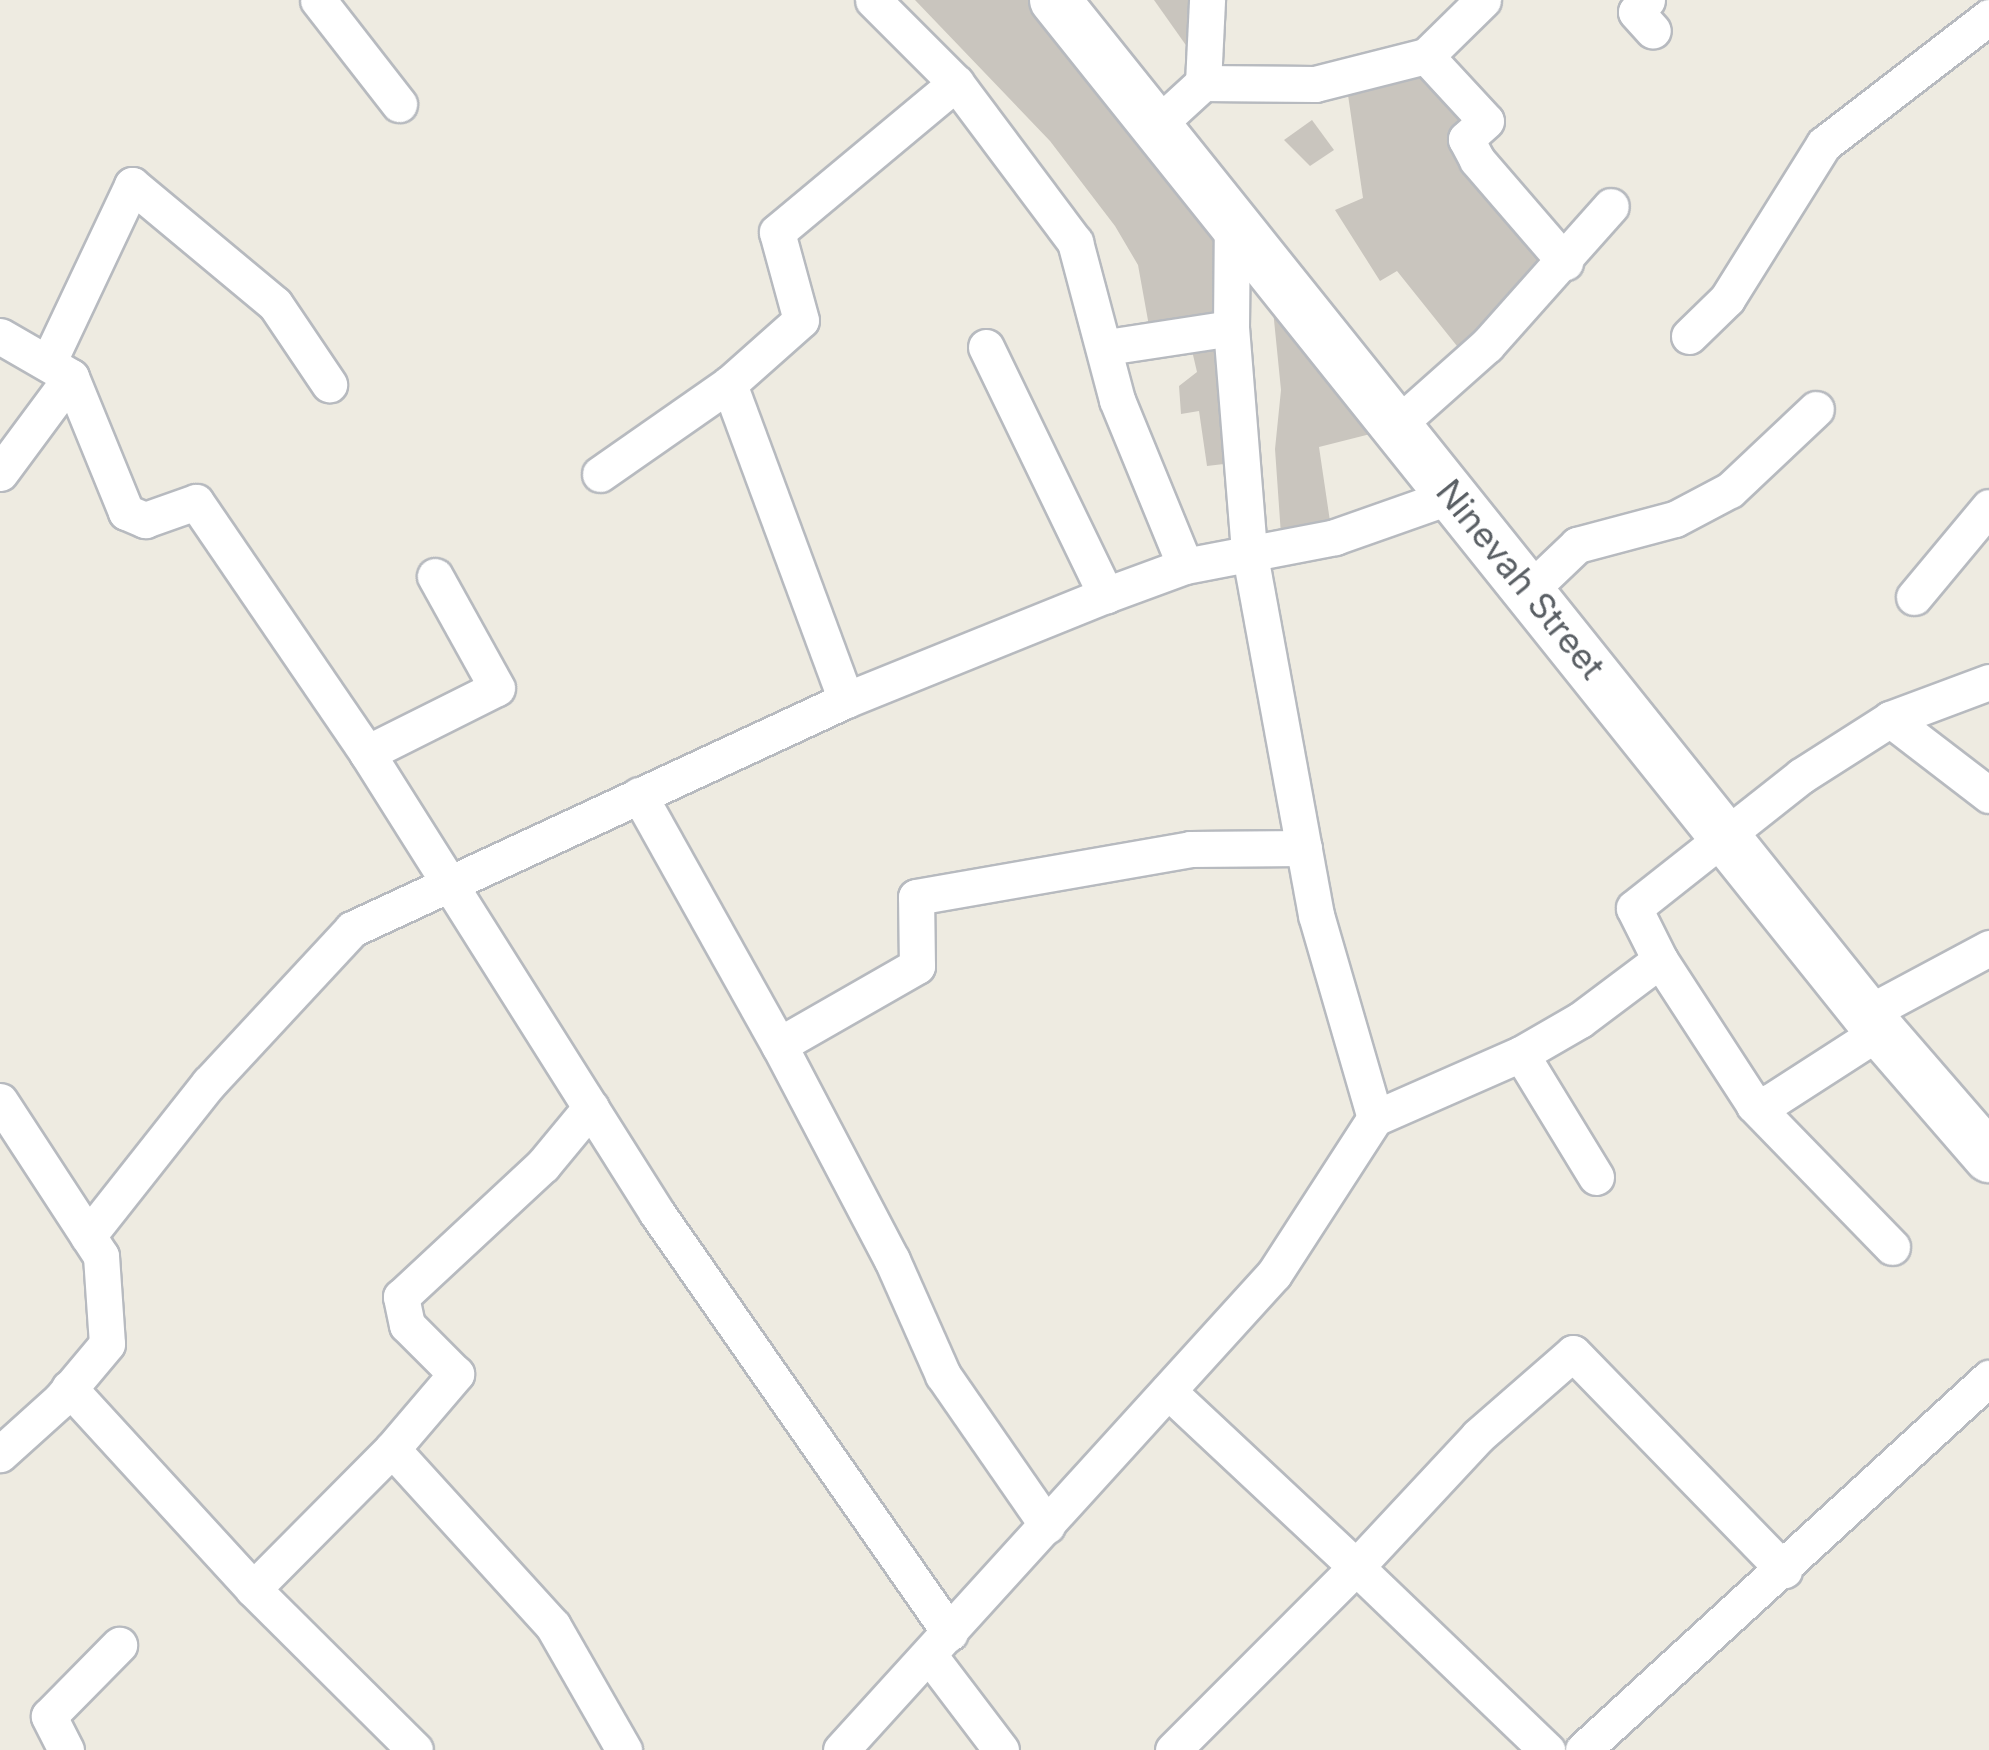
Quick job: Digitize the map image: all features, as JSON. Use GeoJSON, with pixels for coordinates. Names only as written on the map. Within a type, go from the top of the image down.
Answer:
{"type":"FeatureCollection","features":[{"type":"Feature","properties":{"kind":"main road","name":"Ninevah Street"},"geometry":{"type":"LineString","coordinates":[[1055,0],[1531,590],[1873,1023],[1989,1157]]}},
{"type":"Feature","properties":{"kind":"street"},"geometry":{"type":"LineString","coordinates":[[318,0],[399,104]]}},
{"type":"Feature","properties":{"kind":"street"},"geometry":{"type":"LineString","coordinates":[[873,0],[956,82],[1075,242],[1108,347],[1118,400],[1184,566]]}},
{"type":"Feature","properties":{"kind":"street"},"geometry":{"type":"LineString","coordinates":[[1203,83],[1207,0]]}},
{"type":"Feature","properties":{"kind":"street"},"geometry":{"type":"LineString","coordinates":[[1156,126],[1203,83],[1315,84],[1426,56],[1484,0]]}},
{"type":"Feature","properties":{"kind":"street"},"geometry":{"type":"LineString","coordinates":[[1689,336],[1727,299],[1824,144],[1989,17]]}},
{"type":"Feature","properties":{"kind":"street"},"geometry":{"type":"LineString","coordinates":[[1426,56],[1486,121],[1466,138],[1477,160],[1565,262]]}},
{"type":"Feature","properties":{"kind":"street"},"geometry":{"type":"LineString","coordinates":[[600,474],[729,384],[800,320],[777,232],[956,82]]}},
{"type":"Feature","properties":{"kind":"street"},"geometry":{"type":"LineString","coordinates":[[0,474],[60,370],[132,185],[275,304],[330,384]]}},
{"type":"Feature","properties":{"kind":"street"},"geometry":{"type":"LineString","coordinates":[[1398,425],[1488,345],[1611,206]]}},
{"type":"Feature","properties":{"kind":"street"},"geometry":{"type":"LineString","coordinates":[[1232,220],[1231,328],[1249,551],[1316,915],[1375,1118]]}},
{"type":"Feature","properties":{"kind":"street"},"geometry":{"type":"LineString","coordinates":[[1108,347],[1231,328]]}},
{"type":"Feature","properties":{"kind":"street"},"geometry":{"type":"LineString","coordinates":[[0,336],[60,370],[126,512],[146,520],[196,502],[367,753],[591,1107],[838,1480],[1000,1750]]}},
{"type":"Feature","properties":{"kind":"street"},"geometry":{"type":"LineString","coordinates":[[986,347],[1106,594]]}},
{"type":"Feature","properties":{"kind":"street"},"geometry":{"type":"LineString","coordinates":[[729,384],[846,700]]}},
{"type":"Feature","properties":{"kind":"street"},"geometry":{"type":"LineString","coordinates":[[1531,590],[1578,545],[1676,519],[1730,490],[1816,408]]}},
{"type":"Feature","properties":{"kind":"street"},"geometry":{"type":"LineString","coordinates":[[88,1236],[209,1083],[352,929],[846,700],[1106,594],[1184,566],[1335,537],[1454,495]]}},
{"type":"Feature","properties":{"kind":"street"},"geometry":{"type":"LineString","coordinates":[[1914,597],[1989,507]]}},
{"type":"Feature","properties":{"kind":"street"},"geometry":{"type":"LineString","coordinates":[[367,753],[497,688],[435,576]]}},
{"type":"Feature","properties":{"kind":"street"},"geometry":{"type":"LineString","coordinates":[[1892,1247],[1754,1104],[1660,960],[1634,908],[1724,835],[1890,718],[1989,682]]}},
{"type":"Feature","properties":{"kind":"street"},"geometry":{"type":"LineString","coordinates":[[1890,718],[1989,795]]}},
{"type":"Feature","properties":{"kind":"street"},"geometry":{"type":"LineString","coordinates":[[639,795],[779,1044],[892,1260],[943,1376],[1047,1526]]}},
{"type":"Feature","properties":{"kind":"street"},"geometry":{"type":"LineString","coordinates":[[779,1044],[916,966],[916,898],[1190,849],[1304,848]]}},
{"type":"Feature","properties":{"kind":"street"},"geometry":{"type":"LineString","coordinates":[[1754,1104],[1770,1102],[1873,1023],[1989,948]]}},
{"type":"Feature","properties":{"kind":"street"},"geometry":{"type":"LineString","coordinates":[[842,1750],[1274,1274],[1375,1118],[1521,1054],[1660,960]]}},
{"type":"Feature","properties":{"kind":"street"},"geometry":{"type":"LineString","coordinates":[[1521,1054],[1596,1177]]}},
{"type":"Feature","properties":{"kind":"street"},"geometry":{"type":"LineString","coordinates":[[0,1102],[101,1256],[107,1344],[70,1388],[0,1454]]}},
{"type":"Feature","properties":{"kind":"street"},"geometry":{"type":"LineString","coordinates":[[253,1589],[392,1449],[456,1374],[407,1324],[400,1297],[543,1165],[591,1107]]}},
{"type":"Feature","properties":{"kind":"street"},"geometry":{"type":"LineString","coordinates":[[1173,1750],[1356,1567],[1478,1436],[1573,1353],[1784,1570]]}},
{"type":"Feature","properties":{"kind":"street"},"geometry":{"type":"LineString","coordinates":[[1583,1750],[1784,1570],[1989,1378]]}},
{"type":"Feature","properties":{"kind":"street"},"geometry":{"type":"LineString","coordinates":[[70,1388],[253,1589],[415,1750]]}},
{"type":"Feature","properties":{"kind":"street"},"geometry":{"type":"LineString","coordinates":[[1168,1392],[1547,1750]]}},
{"type":"Feature","properties":{"kind":"street"},"geometry":{"type":"LineString","coordinates":[[392,1449],[552,1626],[624,1750]]}},
{"type":"Feature","properties":{"kind":"street"},"geometry":{"type":"LineString","coordinates":[[66,1750],[50,1716],[119,1645]]}},
{"type":"Feature","properties":{"kind":"building"},"geometry":{"type":"Polygon","coordinates":[[[915,0],[1059,0],[1201,181],[1244,319],[1149,326],[1138,265],[1115,226],[1050,141],[915,0]]]}},
{"type":"Feature","properties":{"kind":"building"},"geometry":{"type":"Polygon","coordinates":[[[1154,0],[1214,0],[1195,58],[1154,0]]]}},
{"type":"Feature","properties":{"kind":"building"},"geometry":{"type":"Polygon","coordinates":[[[1423,65],[1474,121],[1552,267],[1465,356],[1397,271],[1380,281],[1335,210],[1363,198],[1348,95],[1391,85],[1423,65]]]}},
{"type":"Feature","properties":{"kind":"building"},"geometry":{"type":"Polygon","coordinates":[[[1312,120],[1334,150],[1310,166],[1284,140],[1312,120]]]}},
{"type":"Feature","properties":{"kind":"building"},"geometry":{"type":"Polygon","coordinates":[[[1266,240],[1398,427],[1319,447],[1331,528],[1281,535],[1275,449],[1281,390],[1266,240]]]}},
{"type":"Feature","properties":{"kind":"building"},"geometry":{"type":"Polygon","coordinates":[[[1228,336],[1249,461],[1207,466],[1199,411],[1181,414],[1179,386],[1197,372],[1190,342],[1228,336]]]}}]}
